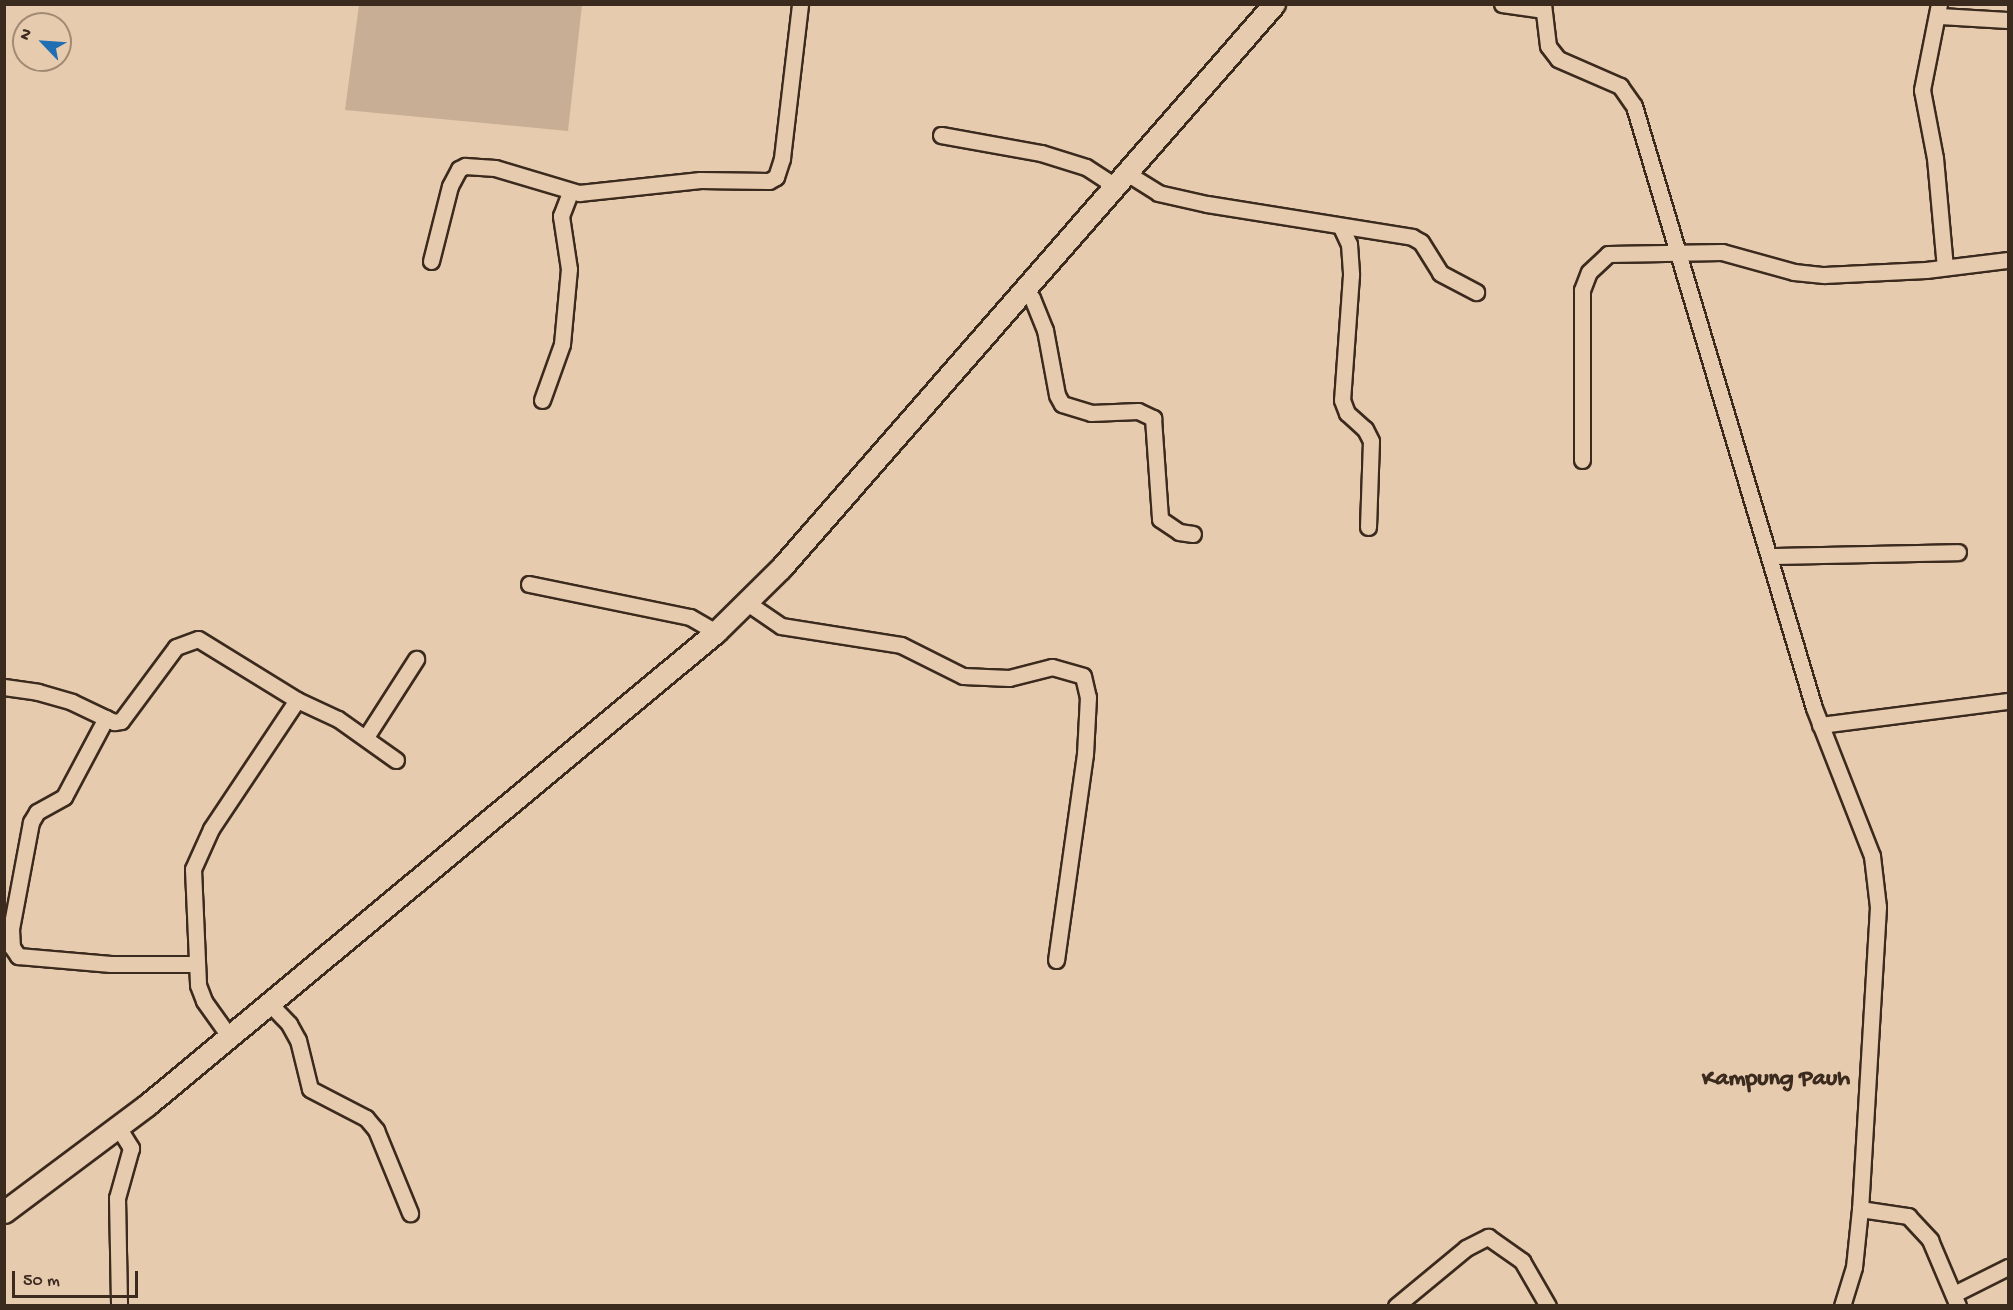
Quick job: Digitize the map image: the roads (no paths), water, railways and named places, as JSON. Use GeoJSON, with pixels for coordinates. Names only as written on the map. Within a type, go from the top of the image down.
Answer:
{"type":"FeatureCollection","features":[{"type":"Feature","properties":{"kind":"street"},"geometry":{"type":"LineString","coordinates":[[431,261],[450,186],[459,169],[476,165],[495,168],[570,192],[599,194],[700,180],[759,182],[776,177],[782,158],[800,4]]}},
{"type":"Feature","properties":{"kind":"street"},"geometry":{"type":"LineString","coordinates":[[4,1212],[118,1127],[716,632],[781,567],[1274,4]]}},
{"type":"Feature","properties":{"kind":"street"},"geometry":{"type":"LineString","coordinates":[[1502,4],[1543,7],[1548,46],[1558,59],[1620,86],[1634,105],[1820,725],[1872,856],[1878,898],[1860,1209],[1854,1267],[1842,1305]]}},
{"type":"Feature","properties":{"kind":"street"},"geometry":{"type":"LineString","coordinates":[[1945,267],[1935,158],[1922,90],[1939,10],[2008,20]]}},
{"type":"Feature","properties":{"kind":"street"},"geometry":{"type":"LineString","coordinates":[[941,135],[1041,153],[1120,178],[1158,193],[1341,227],[1412,237],[1421,242],[1440,273],[1476,292]]}},
{"type":"Feature","properties":{"kind":"street"},"geometry":{"type":"LineString","coordinates":[[542,400],[562,344],[569,262],[561,216],[570,192]]}},
{"type":"Feature","properties":{"kind":"street"},"geometry":{"type":"LineString","coordinates":[[1341,227],[1349,244],[1351,275],[1342,400],[1347,413],[1365,429],[1371,441],[1368,527]]}},
{"type":"Feature","properties":{"kind":"street"},"geometry":{"type":"LineString","coordinates":[[1582,460],[1582,290],[1589,272],[1608,254],[1679,251],[1745,256],[1794,272],[1824,275],[1945,267],[2008,260]]}},
{"type":"Feature","properties":{"kind":"street"},"geometry":{"type":"LineString","coordinates":[[1023,288],[1032,298],[1045,330],[1057,395],[1062,404],[1091,413],[1138,411],[1153,418],[1160,519],[1179,532],[1193,534]]}},
{"type":"Feature","properties":{"kind":"street"},"geometry":{"type":"LineString","coordinates":[[1770,556],[1958,552]]}},
{"type":"Feature","properties":{"kind":"street"},"geometry":{"type":"LineString","coordinates":[[529,584],[690,616],[716,632]]}},
{"type":"Feature","properties":{"kind":"street"},"geometry":{"type":"LineString","coordinates":[[746,602],[781,626],[901,645],[963,676],[1009,678],[1052,667],[1083,676],[1088,697],[1085,754],[1056,960]]}},
{"type":"Feature","properties":{"kind":"street"},"geometry":{"type":"LineString","coordinates":[[4,687],[49,695],[106,718],[121,721],[176,647],[198,639],[297,700],[366,737],[396,760]]}},
{"type":"Feature","properties":{"kind":"street"},"geometry":{"type":"LineString","coordinates":[[366,737],[416,659]]}},
{"type":"Feature","properties":{"kind":"street"},"geometry":{"type":"LineString","coordinates":[[229,1036],[204,1000],[195,964],[194,869],[200,850],[297,700]]}},
{"type":"Feature","properties":{"kind":"street"},"geometry":{"type":"LineString","coordinates":[[1820,725],[2008,701]]}},
{"type":"Feature","properties":{"kind":"street"},"geometry":{"type":"LineString","coordinates":[[106,718],[64,797],[37,813],[31,822],[11,929],[12,947],[18,956],[111,964],[195,964]]}},
{"type":"Feature","properties":{"kind":"street"},"geometry":{"type":"LineString","coordinates":[[269,1003],[289,1024],[298,1040],[310,1089],[366,1118],[376,1130],[410,1213]]}},
{"type":"Feature","properties":{"kind":"street"},"geometry":{"type":"LineString","coordinates":[[118,1127],[131,1148],[117,1198],[119,1305]]}},
{"type":"Feature","properties":{"kind":"street"},"geometry":{"type":"LineString","coordinates":[[1860,1209],[1891,1210],[1908,1216],[1930,1240],[1956,1300],[2008,1267]]}},
{"type":"Feature","properties":{"kind":"street"},"geometry":{"type":"LineString","coordinates":[[1396,1305],[1466,1248],[1488,1237],[1522,1261],[1548,1305]]}},
{"type":"Feature","properties":{"kind":"district","name":"Kampung Pauh"},"geometry":{"type":"Point","coordinates":[1776,1080]}}]}
